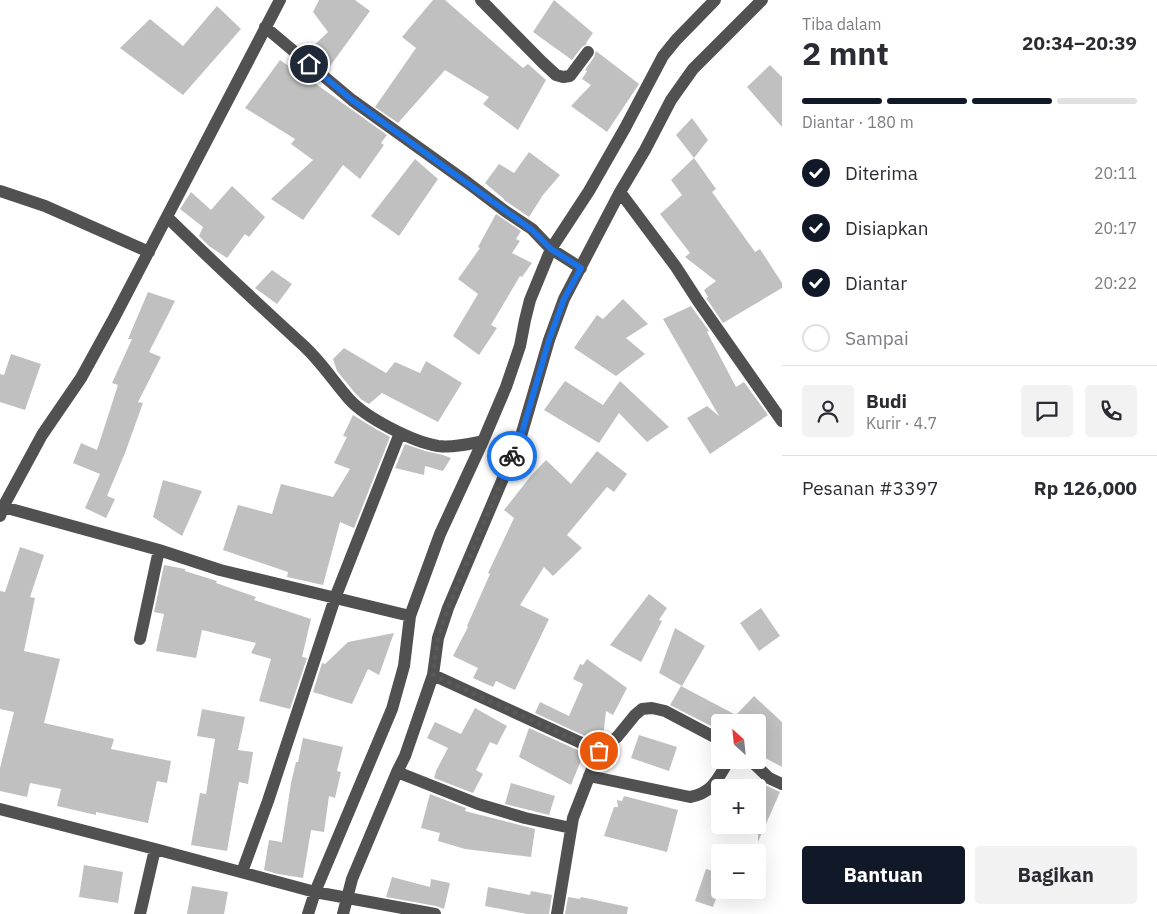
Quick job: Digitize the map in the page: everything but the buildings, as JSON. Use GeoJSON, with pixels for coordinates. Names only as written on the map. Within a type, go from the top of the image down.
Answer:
{"type":"FeatureCollection","features":[{"type":"Feature","properties":{"kind":"street"},"geometry":{"type":"LineString","coordinates":[[280,0],[114,318],[81,378],[42,435],[1,510],[159,550],[220,570],[410,616]]}},
{"type":"Feature","properties":{"kind":"street"},"geometry":{"type":"LineString","coordinates":[[481,0],[556,75],[570,76],[588,52]]}},
{"type":"Feature","properties":{"kind":"street"},"geometry":{"type":"LineString","coordinates":[[308,914],[319,893],[392,709],[404,666],[410,616],[440,534],[506,388],[520,346],[530,300],[553,250],[625,128],[663,56],[715,0]]}},
{"type":"Feature","properties":{"kind":"street"},"geometry":{"type":"LineString","coordinates":[[343,914],[344,898],[405,756],[433,675],[438,638],[448,608],[521,436],[549,340],[564,299],[671,100],[693,69],[762,0]]}},
{"type":"Feature","properties":{"kind":"street"},"geometry":{"type":"LineString","coordinates":[[265,27],[352,100],[532,230],[553,250],[581,268]]}},
{"type":"Feature","properties":{"kind":"street"},"geometry":{"type":"LineString","coordinates":[[0,191],[45,206],[149,252]]}},
{"type":"Feature","properties":{"kind":"street"},"geometry":{"type":"LineString","coordinates":[[620,192],[676,267],[782,421]]}},
{"type":"Feature","properties":{"kind":"street"},"geometry":{"type":"LineString","coordinates":[[167,217],[310,352],[350,400],[367,416],[413,439],[439,446],[460,446],[483,441]]}},
{"type":"Feature","properties":{"kind":"street"},"geometry":{"type":"LineString","coordinates":[[242,872],[268,801],[336,598],[400,433]]}},
{"type":"Feature","properties":{"kind":"street"},"geometry":{"type":"LineString","coordinates":[[140,640],[159,550]]}},
{"type":"Feature","properties":{"kind":"street"},"geometry":{"type":"LineString","coordinates":[[433,675],[599,751]]}},
{"type":"Feature","properties":{"kind":"street"},"geometry":{"type":"LineString","coordinates":[[557,914],[571,828],[599,751],[617,737],[642,709],[652,708],[665,711],[711,735]]}},
{"type":"Feature","properties":{"kind":"street"},"geometry":{"type":"LineString","coordinates":[[589,776],[690,797],[699,796],[714,786],[724,769]]}},
{"type":"Feature","properties":{"kind":"street"},"geometry":{"type":"LineString","coordinates":[[760,769],[769,778],[782,784]]}},
{"type":"Feature","properties":{"kind":"street"},"geometry":{"type":"LineString","coordinates":[[397,772],[478,804],[525,818],[571,828]]}},
{"type":"Feature","properties":{"kind":"street"},"geometry":{"type":"LineString","coordinates":[[0,808],[319,893],[435,914]]}},
{"type":"Feature","properties":{"kind":"street"},"geometry":{"type":"LineString","coordinates":[[140,914],[155,849]]}},
{"type":"Feature","properties":{"kind":"way so far"},"geometry":{"type":"LineString","coordinates":[[512,456],[448,608],[438,638],[433,675],[599,751]]}},
{"type":"Feature","properties":{"kind":"route"},"geometry":{"type":"LineString","coordinates":[[309,64],[352,100],[532,230],[551,249],[581,268],[564,299],[549,340],[521,436],[512,456]]}}]}
